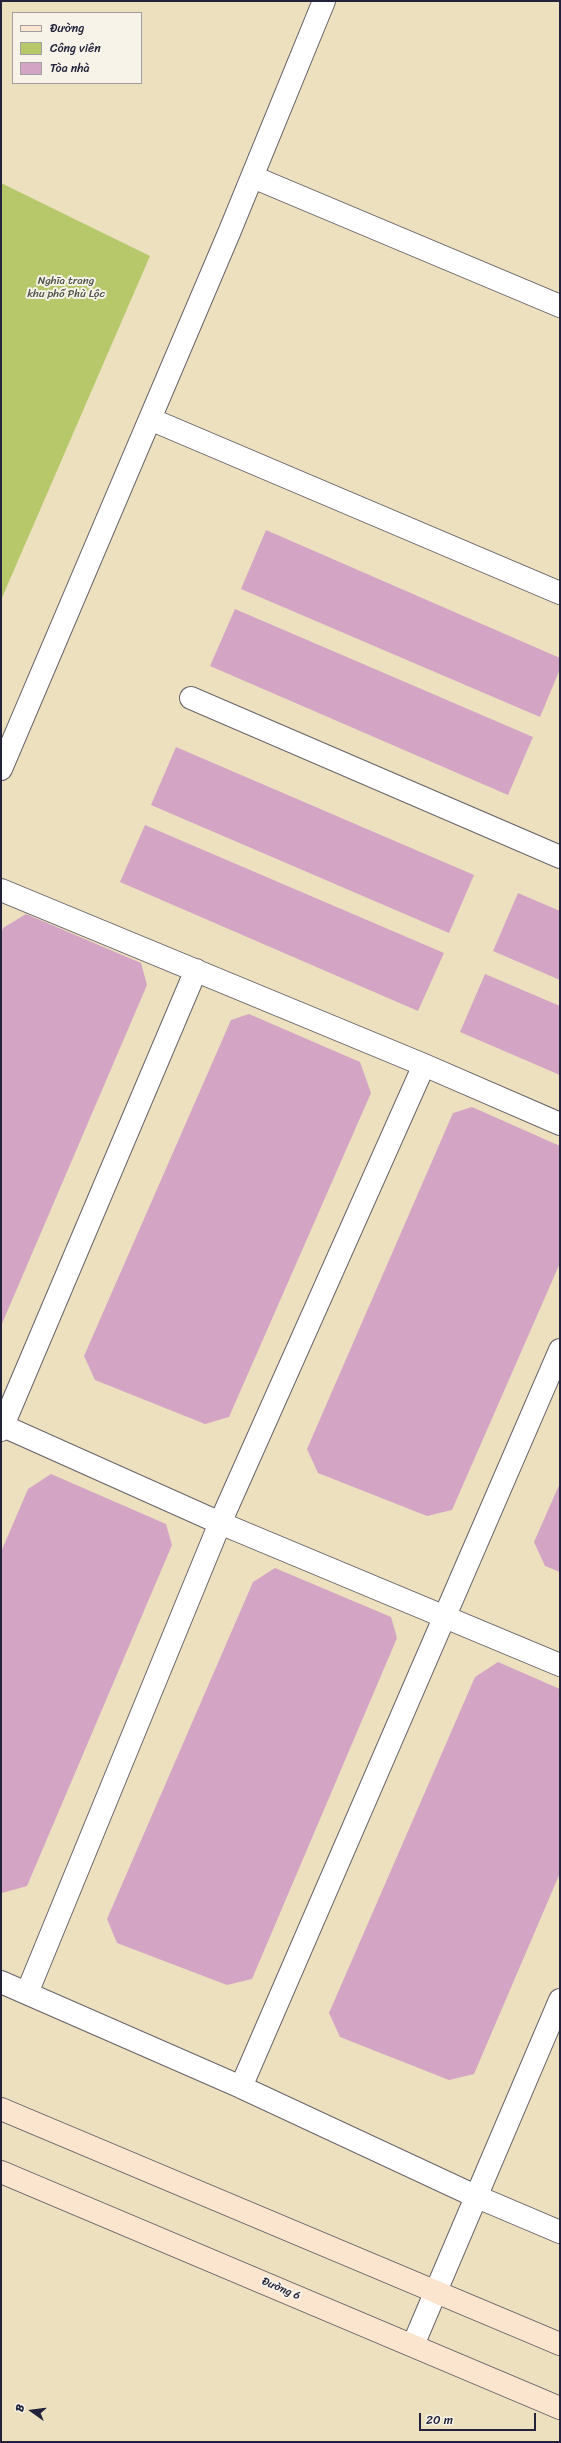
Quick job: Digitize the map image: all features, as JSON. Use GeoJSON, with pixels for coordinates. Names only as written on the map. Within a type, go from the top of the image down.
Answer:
{"type":"FeatureCollection","features":[{"type":"Feature","properties":{"kind":"main road"},"geometry":{"type":"LineString","coordinates":[[1,2109],[560,2344]]}},
{"type":"Feature","properties":{"kind":"main road","name":"Đường 6"},"geometry":{"type":"LineString","coordinates":[[1,2172],[560,2408]]}},
{"type":"Feature","properties":{"kind":"street"},"geometry":{"type":"LineString","coordinates":[[1,769],[253,177],[324,1]]}},
{"type":"Feature","properties":{"kind":"street"},"geometry":{"type":"LineString","coordinates":[[253,177],[560,306]]}},
{"type":"Feature","properties":{"kind":"street"},"geometry":{"type":"LineString","coordinates":[[150,419],[560,593]]}},
{"type":"Feature","properties":{"kind":"street"},"geometry":{"type":"LineString","coordinates":[[191,698],[560,857]]}},
{"type":"Feature","properties":{"kind":"street"},"geometry":{"type":"LineString","coordinates":[[1,890],[424,1065],[560,1124]]}},
{"type":"Feature","properties":{"kind":"street"},"geometry":{"type":"LineString","coordinates":[[196,970],[2,1427],[220,1524],[560,1665]]}},
{"type":"Feature","properties":{"kind":"street"},"geometry":{"type":"LineString","coordinates":[[27,1993],[220,1524],[424,1065]]}},
{"type":"Feature","properties":{"kind":"street"},"geometry":{"type":"LineString","coordinates":[[241,2087],[560,1350]]}},
{"type":"Feature","properties":{"kind":"street"},"geometry":{"type":"LineString","coordinates":[[1,1982],[241,2087],[475,2196],[560,2232]]}},
{"type":"Feature","properties":{"kind":"street"},"geometry":{"type":"LineString","coordinates":[[413,2345],[475,2196],[560,2000]]}},
{"type":"Feature","properties":{"kind":"green space","name":"Nghĩa trang khu phố Phù Lộc"},"geometry":{"type":"Polygon","coordinates":[[[1,183],[150,256],[1,600],[1,183]]]}},
{"type":"Feature","properties":{"kind":"building"},"geometry":{"type":"Polygon","coordinates":[[[266,530],[560,658],[560,669],[540,717],[241,589],[266,530]]]}},
{"type":"Feature","properties":{"kind":"building"},"geometry":{"type":"Polygon","coordinates":[[[235,609],[533,737],[508,795],[210,666],[235,609]]]}},
{"type":"Feature","properties":{"kind":"building"},"geometry":{"type":"Polygon","coordinates":[[[176,747],[474,875],[449,933],[151,805],[176,747]]]}},
{"type":"Feature","properties":{"kind":"building"},"geometry":{"type":"Polygon","coordinates":[[[145,825],[444,953],[418,1011],[120,882],[145,825]]]}},
{"type":"Feature","properties":{"kind":"building"},"geometry":{"type":"Polygon","coordinates":[[[518,893],[560,911],[560,980],[493,951],[518,893]]]}},
{"type":"Feature","properties":{"kind":"building"},"geometry":{"type":"Polygon","coordinates":[[[26,914],[141,963],[147,985],[1,1326],[1,934],[3,928],[26,914]]]}},
{"type":"Feature","properties":{"kind":"building"},"geometry":{"type":"Polygon","coordinates":[[[485,974],[560,1006],[560,1075],[460,1032],[485,974]]]}},
{"type":"Feature","properties":{"kind":"building"},"geometry":{"type":"Polygon","coordinates":[[[249,1014],[360,1062],[371,1093],[229,1417],[205,1424],[95,1380],[84,1356],[231,1020],[249,1014]]]}},
{"type":"Feature","properties":{"kind":"building"},"geometry":{"type":"Polygon","coordinates":[[[472,1107],[560,1146],[560,1263],[452,1510],[427,1516],[318,1473],[307,1449],[453,1113],[472,1107]]]}},
{"type":"Feature","properties":{"kind":"building"},"geometry":{"type":"Polygon","coordinates":[[[51,1474],[166,1524],[172,1545],[27,1886],[2,1893],[1,1552],[28,1489],[51,1474]]]}},
{"type":"Feature","properties":{"kind":"building"},"geometry":{"type":"Polygon","coordinates":[[[560,1483],[560,1572],[545,1566],[534,1542],[560,1483]]]}},
{"type":"Feature","properties":{"kind":"building"},"geometry":{"type":"Polygon","coordinates":[[[275,1568],[391,1617],[397,1638],[252,1979],[227,1985],[117,1943],[107,1919],[253,1582],[275,1568]]]}},
{"type":"Feature","properties":{"kind":"building"},"geometry":{"type":"Polygon","coordinates":[[[498,1662],[560,1689],[560,1873],[474,2074],[449,2080],[340,2037],[329,2013],[475,1677],[498,1662]]]}}]}
